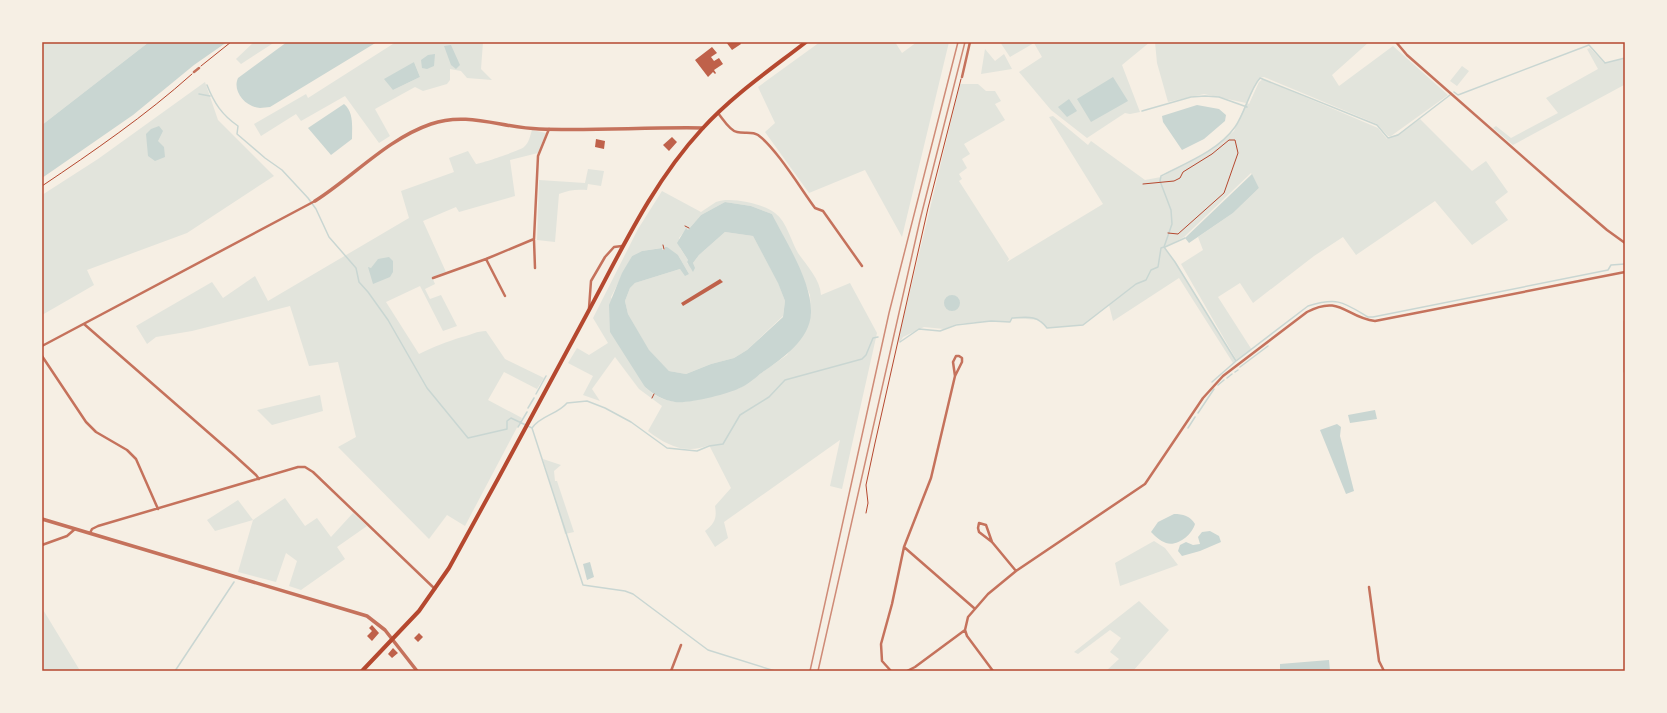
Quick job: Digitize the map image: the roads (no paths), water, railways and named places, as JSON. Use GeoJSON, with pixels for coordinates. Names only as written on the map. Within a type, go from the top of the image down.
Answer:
{"type":"FeatureCollection","features":[{"type":"Feature","properties":{"kind":"main road"},"geometry":{"type":"LineString","coordinates":[[362,671],[419,611],[449,568],[623,246],[669,170],[702,128],[718,112],[749,85],[806,42]]}},
{"type":"Feature","properties":{"kind":"street"},"geometry":{"type":"LineString","coordinates":[[962,77],[970,42]]}},
{"type":"Feature","properties":{"kind":"street"},"geometry":{"type":"LineString","coordinates":[[1396,42],[1408,55],[1564,193],[1607,230],[1625,243]]}},
{"type":"Feature","properties":{"kind":"street"},"geometry":{"type":"LineString","coordinates":[[194,72],[199,68]]}},
{"type":"Feature","properties":{"kind":"street"},"geometry":{"type":"LineString","coordinates":[[718,112],[733,130],[738,133],[754,133],[764,140],[815,208],[823,211],[862,266]]}},
{"type":"Feature","properties":{"kind":"street"},"geometry":{"type":"LineString","coordinates":[[42,346],[315,201],[341,184],[370,159],[414,131],[431,124],[448,119],[463,118],[549,129],[702,128]]}},
{"type":"Feature","properties":{"kind":"street"},"geometry":{"type":"LineString","coordinates":[[535,268],[534,239],[538,156],[549,129]]}},
{"type":"Feature","properties":{"kind":"street"},"geometry":{"type":"LineString","coordinates":[[433,278],[486,259],[534,239]]}},
{"type":"Feature","properties":{"kind":"street"},"geometry":{"type":"LineString","coordinates":[[589,311],[591,281],[605,257],[614,247],[623,246]]}},
{"type":"Feature","properties":{"kind":"street"},"geometry":{"type":"LineString","coordinates":[[486,259],[505,296]]}},
{"type":"Feature","properties":{"kind":"street"},"geometry":{"type":"LineString","coordinates":[[907,671],[915,667],[965,630],[968,617],[974,608],[1016,571],[1145,484],[1203,398],[1223,376],[1307,312],[1319,305],[1334,305],[1349,310],[1368,321],[1375,321],[1625,272]]}},
{"type":"Feature","properties":{"kind":"street"},"geometry":{"type":"LineString","coordinates":[[1625,322],[1625,372]]}},
{"type":"Feature","properties":{"kind":"street"},"geometry":{"type":"LineString","coordinates":[[84,324],[227,449],[259,479]]}},
{"type":"Feature","properties":{"kind":"street"},"geometry":{"type":"LineString","coordinates":[[42,356],[78,412],[89,426],[104,437],[127,450],[136,459],[158,509]]}},
{"type":"Feature","properties":{"kind":"street"},"geometry":{"type":"LineString","coordinates":[[890,671],[882,661],[881,644],[892,604],[904,547],[932,478],[955,376],[962,362],[962,358],[959,356],[956,356],[954,360],[955,376]]}},
{"type":"Feature","properties":{"kind":"street"},"geometry":{"type":"LineString","coordinates":[[90,533],[92,529],[98,526],[298,467],[310,469],[435,590]]}},
{"type":"Feature","properties":{"kind":"street"},"geometry":{"type":"LineString","coordinates":[[42,519],[367,616],[385,630],[417,671]]}},
{"type":"Feature","properties":{"kind":"street"},"geometry":{"type":"LineString","coordinates":[[992,542],[986,525],[979,522],[979,532],[992,542],[1016,571]]}},
{"type":"Feature","properties":{"kind":"street"},"geometry":{"type":"LineString","coordinates":[[42,544],[67,536],[74,532],[75,529]]}},
{"type":"Feature","properties":{"kind":"street"},"geometry":{"type":"LineString","coordinates":[[904,547],[974,608]]}},
{"type":"Feature","properties":{"kind":"street"},"geometry":{"type":"LineString","coordinates":[[1369,587],[1379,661],[1384,671]]}},
{"type":"Feature","properties":{"kind":"street"},"geometry":{"type":"LineString","coordinates":[[965,630],[993,671]]}},
{"type":"Feature","properties":{"kind":"street"},"geometry":{"type":"LineString","coordinates":[[671,671],[681,645]]}},
{"type":"Feature","properties":{"kind":"waterway"},"geometry":{"type":"LineString","coordinates":[[1454,92],[1458,95],[1589,45],[1605,63],[1625,58]]}},
{"type":"Feature","properties":{"kind":"waterway"},"geometry":{"type":"LineString","coordinates":[[900,342],[919,329],[940,331],[956,325],[991,321],[1010,322],[1012,318],[1027,317],[1036,319],[1047,328],[1083,325],[1136,284],[1146,280],[1151,270],[1158,267],[1161,248],[1164,247],[1172,224],[1171,210],[1160,181],[1161,176],[1201,156],[1220,143],[1239,121],[1253,88],[1260,78],[1377,125],[1388,138],[1398,135],[1450,95]]}},
{"type":"Feature","properties":{"kind":"waterway"},"geometry":{"type":"LineString","coordinates":[[207,85],[219,108],[238,126],[237,134],[265,158],[282,170],[308,198],[316,209],[329,237],[356,268],[359,282],[388,320],[427,388],[468,438],[507,429],[507,421],[511,418],[532,428],[540,420],[559,410],[567,403],[587,401],[605,408],[631,422],[667,448],[697,451],[709,446],[723,444],[740,415],[769,397],[785,380],[862,359],[866,355],[873,338],[878,337]]}},
{"type":"Feature","properties":{"kind":"waterway"},"geometry":{"type":"LineString","coordinates":[[199,94],[210,96]]}},
{"type":"Feature","properties":{"kind":"waterway"},"geometry":{"type":"LineString","coordinates":[[1142,111],[1191,97],[1205,96],[1219,97],[1247,107]]}},
{"type":"Feature","properties":{"kind":"waterway"},"geometry":{"type":"LineString","coordinates":[[1165,247],[1185,238]]}},
{"type":"Feature","properties":{"kind":"waterway"},"geometry":{"type":"LineString","coordinates":[[1164,247],[1175,262],[1236,361],[1308,306],[1318,303],[1340,302],[1368,317],[1373,317],[1608,270],[1611,265],[1625,264]]}},
{"type":"Feature","properties":{"kind":"waterway"},"geometry":{"type":"LineString","coordinates":[[1240,367],[1268,346]]}},
{"type":"Feature","properties":{"kind":"waterway"},"geometry":{"type":"LineString","coordinates":[[1212,382],[1236,361]]}},
{"type":"Feature","properties":{"kind":"waterway"},"geometry":{"type":"LineString","coordinates":[[1227,378],[1232,374]]}},
{"type":"Feature","properties":{"kind":"waterway"},"geometry":{"type":"LineString","coordinates":[[536,394],[546,376]]}},
{"type":"Feature","properties":{"kind":"waterway"},"geometry":{"type":"LineString","coordinates":[[1218,385],[1224,380]]}},
{"type":"Feature","properties":{"kind":"waterway"},"geometry":{"type":"LineString","coordinates":[[1198,413],[1214,389]]}},
{"type":"Feature","properties":{"kind":"waterway"},"geometry":{"type":"LineString","coordinates":[[528,408],[534,398]]}},
{"type":"Feature","properties":{"kind":"waterway"},"geometry":{"type":"LineString","coordinates":[[518,427],[527,412]]}},
{"type":"Feature","properties":{"kind":"waterway"},"geometry":{"type":"LineString","coordinates":[[1188,428],[1195,417]]}},
{"type":"Feature","properties":{"kind":"waterway"},"geometry":{"type":"LineString","coordinates":[[532,428],[583,585],[625,591],[633,594],[708,650],[775,671]]}},
{"type":"Feature","properties":{"kind":"waterway"},"geometry":{"type":"LineString","coordinates":[[175,671],[234,582]]}},
{"type":"Feature","properties":{"kind":"railway"},"geometry":{"type":"LineString","coordinates":[[810,671],[889,313],[958,42]]}},
{"type":"Feature","properties":{"kind":"railway"},"geometry":{"type":"LineString","coordinates":[[818,671],[920,220],[965,42]]}}]}
